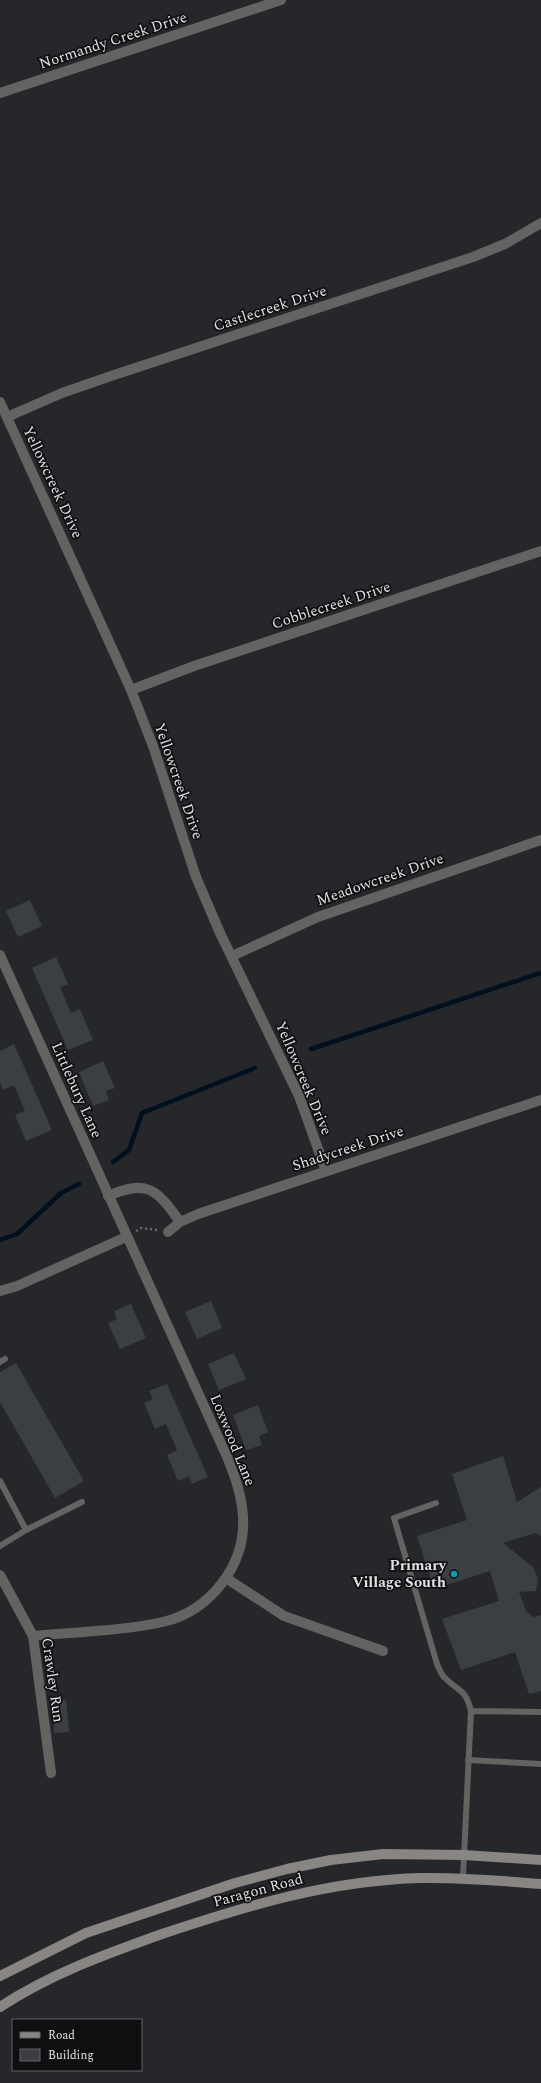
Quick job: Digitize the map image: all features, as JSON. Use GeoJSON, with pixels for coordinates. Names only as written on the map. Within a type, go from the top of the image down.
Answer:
{"type":"FeatureCollection","features":[{"type":"Feature","properties":{"kind":"street","name":"Normandy Creek Drive"},"geometry":{"type":"LineString","coordinates":[[0,93],[281,0]]}},
{"type":"Feature","properties":{"kind":"street","name":"Castlecreek Drive"},"geometry":{"type":"LineString","coordinates":[[7,417],[62,393],[111,376],[473,257],[505,244],[541,223]]}},
{"type":"Feature","properties":{"kind":"street","name":"Yellowcreek Drive"},"geometry":{"type":"LineString","coordinates":[[0,402],[131,690],[153,746],[196,877],[299,1096],[326,1171]]}},
{"type":"Feature","properties":{"kind":"street","name":"Cobblecreek Drive"},"geometry":{"type":"LineString","coordinates":[[131,690],[194,666],[541,551]]}},
{"type":"Feature","properties":{"kind":"street","name":"Meadowcreek Drive"},"geometry":{"type":"LineString","coordinates":[[232,956],[318,917],[541,840]]}},
{"type":"Feature","properties":{"kind":"street","name":"Littlebury Lane"},"geometry":{"type":"LineString","coordinates":[[0,955],[4,975],[126,1237]]}},
{"type":"Feature","properties":{"kind":"street","name":"Shadycreek Drive"},"geometry":{"type":"LineString","coordinates":[[168,1232],[180,1222],[198,1214],[541,1100]]}},
{"type":"Feature","properties":{"kind":"street"},"geometry":{"type":"LineString","coordinates":[[108,1196],[127,1188],[146,1188],[170,1207],[180,1222]]}},
{"type":"Feature","properties":{"kind":"street"},"geometry":{"type":"LineString","coordinates":[[0,1291],[17,1286],[126,1237]]}},
{"type":"Feature","properties":{"kind":"street","name":"Loxwood Lane"},"geometry":{"type":"LineString","coordinates":[[33,1636],[130,1627],[164,1621],[181,1615],[197,1607],[211,1596],[226,1578],[236,1559],[242,1536],[242,1507],[236,1480],[126,1237]]}},
{"type":"Feature","properties":{"kind":"street","name":"Crawley Run"},"geometry":{"type":"LineString","coordinates":[[0,1575],[33,1636],[51,1774]]}},
{"type":"Feature","properties":{"kind":"street"},"geometry":{"type":"LineString","coordinates":[[226,1578],[284,1616],[383,1651]]}},
{"type":"Feature","properties":{"kind":"street","name":"Paragon Road"},"geometry":{"type":"LineString","coordinates":[[0,1976],[86,1933],[235,1883],[287,1869],[383,1854],[464,1855],[541,1860]]}},
{"type":"Feature","properties":{"kind":"street","name":"Paragon Road"},"geometry":{"type":"LineString","coordinates":[[0,2007],[28,1989],[90,1960],[220,1915],[263,1902],[312,1890],[366,1882],[419,1878],[463,1877],[541,1884]]}},
{"type":"Feature","properties":{"kind":"lane"},"geometry":{"type":"LineString","coordinates":[[0,1482],[26,1530]]}},
{"type":"Feature","properties":{"kind":"lane"},"geometry":{"type":"LineString","coordinates":[[0,1546],[26,1530],[82,1502]]}},
{"type":"Feature","properties":{"kind":"lane"},"geometry":{"type":"LineString","coordinates":[[436,1503],[394,1518],[437,1664],[444,1678],[455,1684],[468,1697],[471,1712],[463,1877]]}},
{"type":"Feature","properties":{"kind":"lane"},"geometry":{"type":"LineString","coordinates":[[471,1712],[541,1712]]}},
{"type":"Feature","properties":{"kind":"lane"},"geometry":{"type":"LineString","coordinates":[[468,1760],[541,1764]]}},
{"type":"Feature","properties":{"kind":"path"},"geometry":{"type":"LineString","coordinates":[[126,1237],[141,1228],[168,1232]]}},
{"type":"Feature","properties":{"kind":"building"},"geometry":{"type":"Polygon","coordinates":[[[30,900],[42,926],[18,937],[6,911],[30,900]]]}},
{"type":"Feature","properties":{"kind":"building"},"geometry":{"type":"Polygon","coordinates":[[[56,957],[68,984],[60,987],[71,1013],[80,1009],[93,1040],[68,1050],[32,968],[56,957]]]}},
{"type":"Feature","properties":{"kind":"building"},"geometry":{"type":"Polygon","coordinates":[[[14,1044],[52,1130],[26,1141],[15,1115],[25,1111],[14,1085],[3,1090],[0,1083],[0,1051],[14,1044]]]}},
{"type":"Feature","properties":{"kind":"building"},"geometry":{"type":"Polygon","coordinates":[[[103,1061],[115,1088],[106,1091],[109,1100],[93,1106],[79,1072],[103,1061]]]}},
{"type":"Feature","properties":{"kind":"building"},"geometry":{"type":"Polygon","coordinates":[[[211,1301],[222,1328],[197,1339],[185,1312],[211,1301]]]}},
{"type":"Feature","properties":{"kind":"building"},"geometry":{"type":"Polygon","coordinates":[[[131,1304],[146,1338],[120,1349],[108,1323],[117,1319],[114,1311],[131,1304]]]}},
{"type":"Feature","properties":{"kind":"building"},"geometry":{"type":"Polygon","coordinates":[[[234,1353],[246,1379],[219,1390],[208,1364],[234,1353]]]}},
{"type":"Feature","properties":{"kind":"building"},"geometry":{"type":"Polygon","coordinates":[[[16,1363],[84,1481],[55,1498],[0,1402],[0,1372],[16,1363]]]}},
{"type":"Feature","properties":{"kind":"building"},"geometry":{"type":"Polygon","coordinates":[[[167,1384],[208,1477],[192,1484],[189,1476],[178,1481],[167,1455],[177,1450],[166,1424],[155,1429],[144,1403],[153,1399],[149,1391],[167,1384]]]}},
{"type":"Feature","properties":{"kind":"building"},"geometry":{"type":"Polygon","coordinates":[[[258,1405],[268,1432],[259,1436],[262,1445],[246,1450],[233,1415],[258,1405]]]}},
{"type":"Feature","properties":{"kind":"building","name":"Primary Village South"},"geometry":{"type":"Polygon","coordinates":[[[503,1456],[517,1502],[541,1487],[541,1536],[535,1533],[503,1543],[533,1567],[538,1578],[536,1591],[519,1592],[526,1611],[533,1617],[541,1615],[541,1691],[529,1694],[515,1652],[461,1670],[442,1619],[499,1601],[490,1571],[434,1589],[417,1536],[467,1520],[452,1474],[503,1456]]]}},
{"type":"Feature","properties":{"kind":"building"},"geometry":{"type":"Polygon","coordinates":[[[66,1700],[69,1732],[54,1733],[52,1702],[66,1700]]]}},
{"type":"Feature","properties":{"kind":"waterway"},"geometry":{"type":"LineString","coordinates":[[311,1049],[541,973]]}},
{"type":"Feature","properties":{"kind":"waterway"},"geometry":{"type":"LineString","coordinates":[[113,1162],[129,1150],[142,1113],[255,1068]]}},
{"type":"Feature","properties":{"kind":"waterway"},"geometry":{"type":"LineString","coordinates":[[0,1240],[17,1234],[61,1193],[79,1184]]}},
{"type":"Feature","properties":{"kind":"place","name":"Primary Village South"},"geometry":{"type":"Point","coordinates":[454,1574]}}]}
